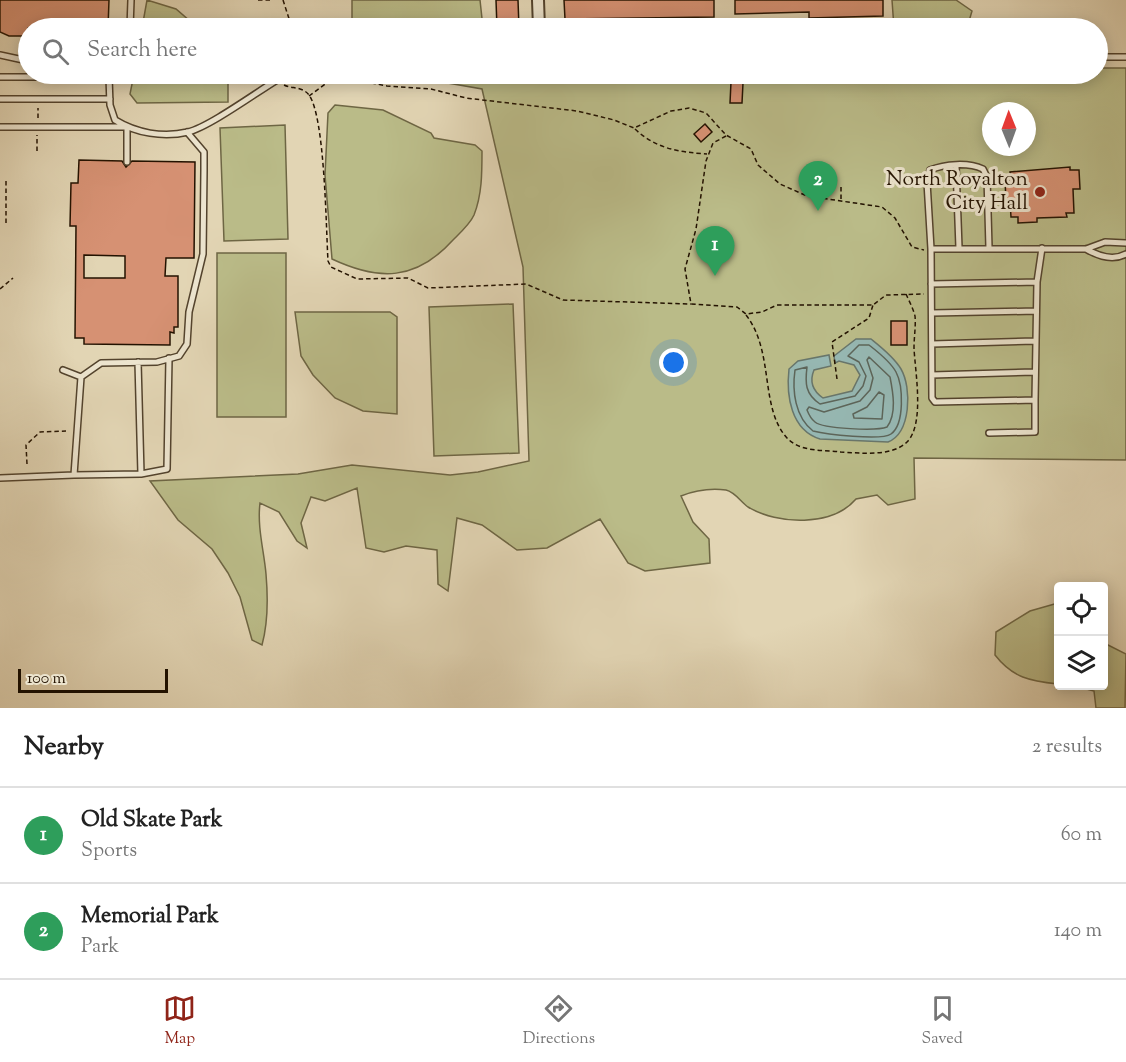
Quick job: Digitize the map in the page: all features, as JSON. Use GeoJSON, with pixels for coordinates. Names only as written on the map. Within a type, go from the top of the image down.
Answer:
{"type":"FeatureCollection","features":[{"type":"Feature","properties":{"kind":"street"},"geometry":{"type":"LineString","coordinates":[[538,0],[539,18]]}},
{"type":"Feature","properties":{"kind":"lane"},"geometry":{"type":"LineString","coordinates":[[130,18],[131,0]]}},
{"type":"Feature","properties":{"kind":"lane"},"geometry":{"type":"LineString","coordinates":[[0,55],[18,59]]}},
{"type":"Feature","properties":{"kind":"lane"},"geometry":{"type":"LineString","coordinates":[[1108,57],[1126,57]]}},
{"type":"Feature","properties":{"kind":"lane"},"geometry":{"type":"LineString","coordinates":[[0,77],[18,77]]}},
{"type":"Feature","properties":{"kind":"lane"},"geometry":{"type":"LineString","coordinates":[[111,84],[110,99],[115,120],[140,132],[188,132],[271,84]]}},
{"type":"Feature","properties":{"kind":"lane"},"geometry":{"type":"LineString","coordinates":[[0,99],[110,99]]}},
{"type":"Feature","properties":{"kind":"lane"},"geometry":{"type":"LineString","coordinates":[[0,127],[127,127]]}},
{"type":"Feature","properties":{"kind":"lane"},"geometry":{"type":"LineString","coordinates":[[127,127],[127,162]]}},
{"type":"Feature","properties":{"kind":"lane"},"geometry":{"type":"LineString","coordinates":[[81,377],[101,363],[138,362],[178,356],[187,344],[189,312],[203,254],[204,152],[188,132]]}},
{"type":"Feature","properties":{"kind":"lane"},"geometry":{"type":"LineString","coordinates":[[989,248],[987,177],[983,169],[975,165],[939,166],[930,170],[927,182],[931,249],[932,375],[935,402],[1035,400]]}},
{"type":"Feature","properties":{"kind":"lane"},"geometry":{"type":"LineString","coordinates":[[956,166],[959,249]]}},
{"type":"Feature","properties":{"kind":"lane"},"geometry":{"type":"LineString","coordinates":[[931,249],[1086,249],[1105,242],[1126,243]]}},
{"type":"Feature","properties":{"kind":"lane"},"geometry":{"type":"LineString","coordinates":[[989,433],[1035,432],[1037,282],[1042,248]]}},
{"type":"Feature","properties":{"kind":"lane"},"geometry":{"type":"LineString","coordinates":[[1086,249],[1098,256],[1126,254]]}},
{"type":"Feature","properties":{"kind":"lane"},"geometry":{"type":"LineString","coordinates":[[931,284],[1037,282]]}},
{"type":"Feature","properties":{"kind":"lane"},"geometry":{"type":"LineString","coordinates":[[932,314],[1036,311]]}},
{"type":"Feature","properties":{"kind":"lane"},"geometry":{"type":"LineString","coordinates":[[932,344],[1035,341]]}},
{"type":"Feature","properties":{"kind":"lane"},"geometry":{"type":"LineString","coordinates":[[0,478],[141,474],[167,469],[169,358]]}},
{"type":"Feature","properties":{"kind":"lane"},"geometry":{"type":"LineString","coordinates":[[138,362],[141,474]]}},
{"type":"Feature","properties":{"kind":"lane"},"geometry":{"type":"LineString","coordinates":[[63,370],[81,377]]}},
{"type":"Feature","properties":{"kind":"lane"},"geometry":{"type":"LineString","coordinates":[[932,375],[1034,372]]}},
{"type":"Feature","properties":{"kind":"lane"},"geometry":{"type":"LineString","coordinates":[[74,475],[81,377]]}},
{"type":"Feature","properties":{"kind":"path"},"geometry":{"type":"LineString","coordinates":[[258,0],[270,0]]}},
{"type":"Feature","properties":{"kind":"path"},"geometry":{"type":"LineString","coordinates":[[283,0],[289,18]]}},
{"type":"Feature","properties":{"kind":"path"},"geometry":{"type":"LineString","coordinates":[[284,84],[288,87],[296,86],[309,96],[316,107],[320,129],[327,261],[331,267],[357,279],[408,279],[428,288],[526,284],[563,300],[737,307],[746,314],[762,341],[773,409],[778,424],[789,440],[806,449],[861,453],[896,450],[908,441],[914,425],[918,394],[915,317],[906,294]]}},
{"type":"Feature","properties":{"kind":"path"},"geometry":{"type":"LineString","coordinates":[[309,96],[325,84]]}},
{"type":"Feature","properties":{"kind":"path"},"geometry":{"type":"LineString","coordinates":[[377,84],[431,89],[466,98],[576,111],[614,120],[634,128],[643,137],[677,152],[709,154]]}},
{"type":"Feature","properties":{"kind":"path"},"geometry":{"type":"LineString","coordinates":[[634,128],[671,111],[689,108],[706,113],[726,135],[751,149],[758,165],[780,184],[807,196],[882,207],[895,218],[912,247],[926,251],[931,249]]}},
{"type":"Feature","properties":{"kind":"path"},"geometry":{"type":"LineString","coordinates":[[691,304],[685,269],[696,229],[698,207],[712,143],[726,135]]}},
{"type":"Feature","properties":{"kind":"path"},"geometry":{"type":"LineString","coordinates":[[6,181],[6,223]]}},
{"type":"Feature","properties":{"kind":"path"},"geometry":{"type":"LineString","coordinates":[[841,185],[841,200]]}},
{"type":"Feature","properties":{"kind":"path"},"geometry":{"type":"LineString","coordinates":[[0,290],[13,278]]}},
{"type":"Feature","properties":{"kind":"path"},"geometry":{"type":"LineString","coordinates":[[837,379],[832,342],[869,318],[873,305],[886,295],[931,293]]}},
{"type":"Feature","properties":{"kind":"path"},"geometry":{"type":"LineString","coordinates":[[746,314],[762,312],[777,305],[873,305]]}},
{"type":"Feature","properties":{"kind":"path"},"geometry":{"type":"LineString","coordinates":[[27,464],[26,445],[40,432],[66,431]]}},
{"type":"Feature","properties":{"kind":"green space"},"geometry":{"type":"Polygon","coordinates":[[[147,0],[176,9],[186,18],[144,18],[147,0]]]}},
{"type":"Feature","properties":{"kind":"green space"},"geometry":{"type":"Polygon","coordinates":[[[352,0],[480,0],[482,18],[352,18],[352,0]]]}},
{"type":"Feature","properties":{"kind":"green space"},"geometry":{"type":"Polygon","coordinates":[[[892,0],[956,0],[972,11],[970,18],[893,18],[892,0]]]}},
{"type":"Feature","properties":{"kind":"green space"},"geometry":{"type":"Polygon","coordinates":[[[1108,68],[1126,68],[1126,460],[914,458],[915,499],[888,505],[877,495],[856,499],[846,508],[819,519],[789,520],[774,517],[748,507],[729,491],[714,489],[698,491],[681,496],[693,522],[709,539],[710,563],[645,571],[628,563],[600,519],[547,548],[517,550],[482,525],[457,518],[448,591],[438,584],[437,550],[406,546],[384,552],[366,548],[357,488],[325,501],[311,497],[301,523],[307,548],[297,541],[279,512],[260,503],[259,521],[267,601],[262,645],[252,640],[240,597],[228,573],[212,549],[178,520],[150,481],[298,474],[352,465],[450,475],[478,472],[529,461],[523,267],[482,89],[453,84],[1108,84],[1108,68]]]}},
{"type":"Feature","properties":{"kind":"green space"},"geometry":{"type":"Polygon","coordinates":[[[132,84],[228,84],[228,102],[137,103],[130,94],[132,84]]]}},
{"type":"Feature","properties":{"kind":"green space"},"geometry":{"type":"Polygon","coordinates":[[[335,105],[383,110],[431,133],[434,138],[475,145],[482,151],[480,192],[474,215],[459,234],[425,263],[411,270],[381,273],[366,271],[332,259],[325,175],[328,113],[335,105]]]}},
{"type":"Feature","properties":{"kind":"green space"},"geometry":{"type":"Polygon","coordinates":[[[285,125],[288,239],[224,241],[220,128],[285,125]]]}},
{"type":"Feature","properties":{"kind":"green space"},"geometry":{"type":"Polygon","coordinates":[[[217,253],[286,253],[286,417],[217,417],[217,253]]]}},
{"type":"Feature","properties":{"kind":"green space"},"geometry":{"type":"Polygon","coordinates":[[[513,304],[519,453],[434,456],[429,307],[513,304]]]}},
{"type":"Feature","properties":{"kind":"green space"},"geometry":{"type":"Polygon","coordinates":[[[295,312],[390,312],[397,317],[397,414],[363,411],[335,398],[313,375],[301,356],[295,312]]]}},
{"type":"Feature","properties":{"kind":"green space"},"geometry":{"type":"Polygon","coordinates":[[[1054,604],[1054,683],[1023,677],[1008,669],[995,655],[996,632],[1030,611],[1054,604]]]}},
{"type":"Feature","properties":{"kind":"green space"},"geometry":{"type":"Polygon","coordinates":[[[1108,645],[1126,654],[1125,708],[1096,708],[1094,691],[1090,690],[1108,690],[1108,645]]]}},
{"type":"Feature","properties":{"kind":"water"},"geometry":{"type":"Polygon","coordinates":[[[856,339],[871,339],[895,360],[905,377],[908,398],[905,420],[896,437],[888,442],[820,439],[810,435],[802,428],[792,411],[789,369],[798,361],[829,355],[831,366],[814,370],[812,382],[814,389],[823,398],[852,391],[860,375],[854,365],[839,361],[835,363],[834,356],[856,339]]]}},
{"type":"Feature","properties":{"kind":"building"},"geometry":{"type":"Polygon","coordinates":[[[0,0],[109,0],[108,18],[18,18],[18,36],[9,36],[0,32],[0,0]]]}},
{"type":"Feature","properties":{"kind":"building"},"geometry":{"type":"Polygon","coordinates":[[[496,0],[518,0],[519,18],[497,18],[496,0]]]}},
{"type":"Feature","properties":{"kind":"building"},"geometry":{"type":"Polygon","coordinates":[[[564,0],[714,0],[714,17],[565,18],[564,0]]]}},
{"type":"Feature","properties":{"kind":"building"},"geometry":{"type":"Polygon","coordinates":[[[735,0],[883,0],[883,16],[809,18],[809,12],[735,14],[735,0]]]}},
{"type":"Feature","properties":{"kind":"building"},"geometry":{"type":"Polygon","coordinates":[[[731,84],[743,84],[742,103],[730,103],[731,84]]]}},
{"type":"Feature","properties":{"kind":"building"},"geometry":{"type":"Polygon","coordinates":[[[705,124],[712,132],[701,142],[694,134],[705,124]]]}},
{"type":"Feature","properties":{"kind":"building"},"geometry":{"type":"Polygon","coordinates":[[[79,160],[122,161],[126,167],[132,161],[195,162],[194,258],[166,258],[165,276],[178,276],[178,327],[174,327],[174,333],[170,332],[170,345],[84,344],[84,338],[75,338],[76,226],[70,226],[71,183],[78,183],[79,160]],[[84,255],[84,278],[125,278],[125,256],[84,255]]]}},
{"type":"Feature","properties":{"kind":"building","name":"North Royalton City Hall"},"geometry":{"type":"Polygon","coordinates":[[[1070,167],[1070,170],[1079,170],[1080,189],[1073,189],[1074,213],[1066,213],[1067,217],[1037,218],[1037,222],[1018,223],[1018,217],[1011,217],[1010,201],[1006,201],[1005,180],[1011,180],[1010,172],[1070,167]]]}},
{"type":"Feature","properties":{"kind":"building"},"geometry":{"type":"Polygon","coordinates":[[[891,321],[907,321],[907,345],[891,345],[891,321]]]}},
{"type":"Feature","properties":{"kind":"place","name":"North Royalton City Hall"},"geometry":{"type":"Point","coordinates":[1040,192]}},
{"type":"Feature","properties":{"kind":"place","name":"Memorial Park"},"geometry":{"type":"Point","coordinates":[818,211]}},
{"type":"Feature","properties":{"kind":"place","name":"Old Skate Park"},"geometry":{"type":"Point","coordinates":[715,276]}}]}
